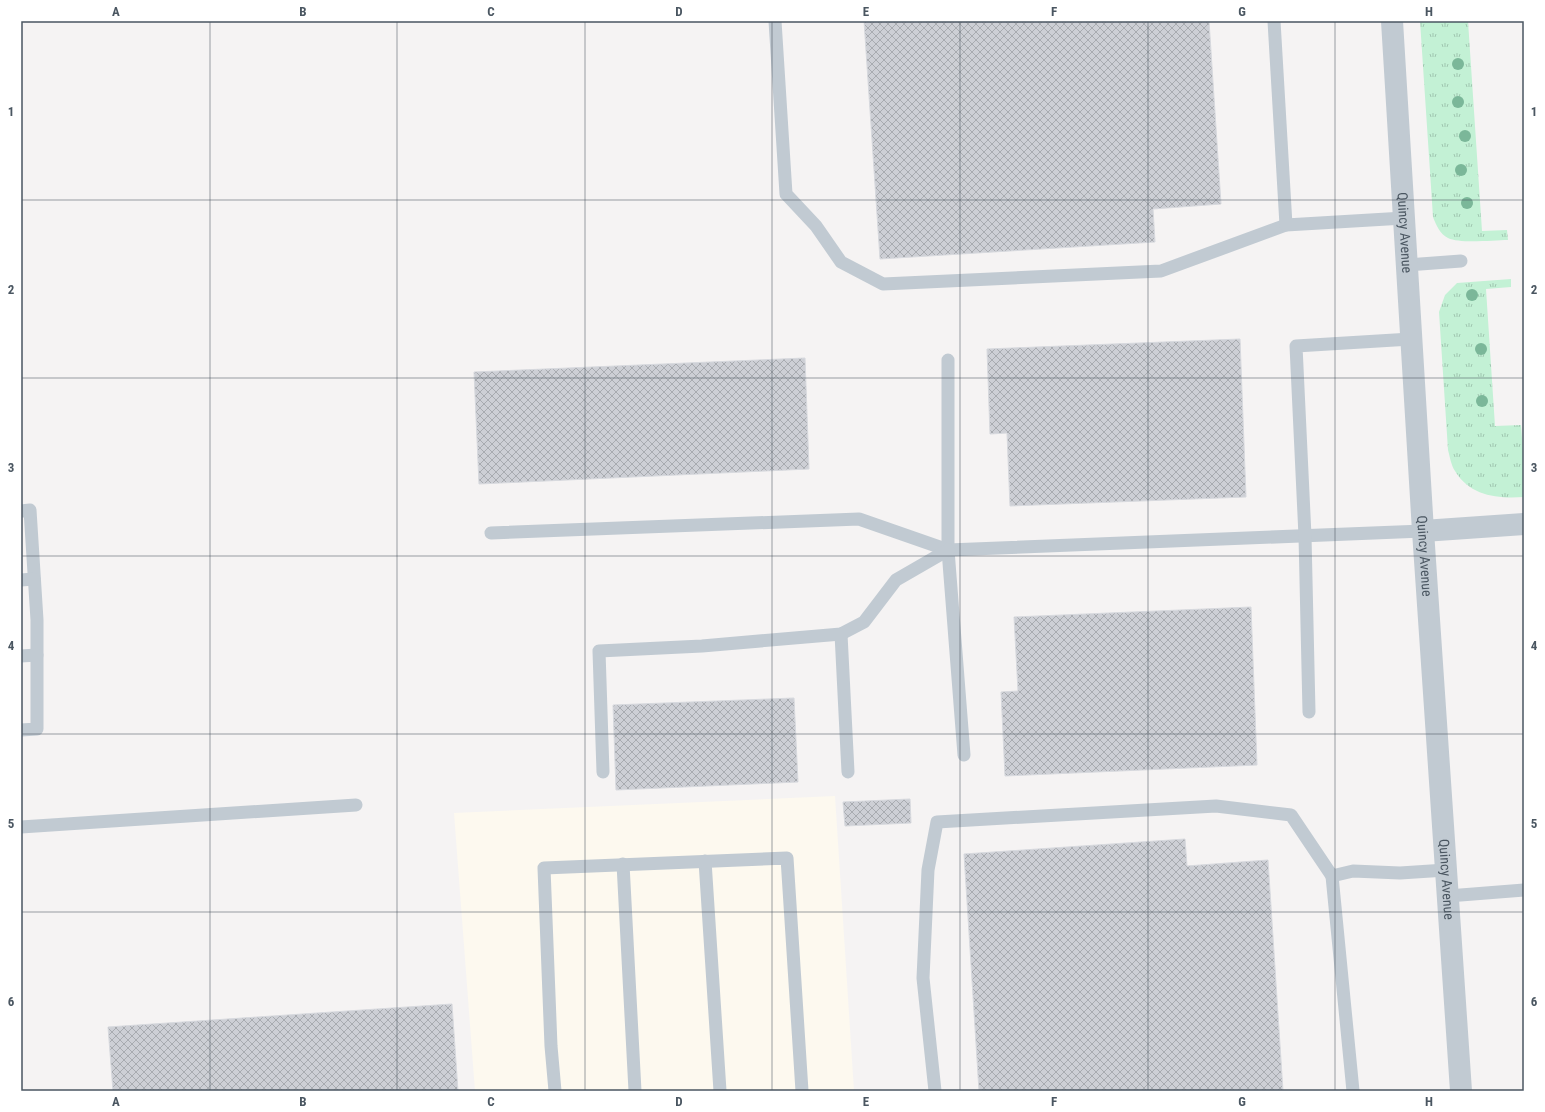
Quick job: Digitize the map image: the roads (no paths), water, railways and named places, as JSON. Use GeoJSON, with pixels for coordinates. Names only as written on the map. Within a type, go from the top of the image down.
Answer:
{"type":"FeatureCollection","features":[{"type":"Feature","properties":{"kind":"street","name":"Quincy Avenue"},"geometry":{"type":"LineString","coordinates":[[1392,21],[1423,531],[1461,1091]]}},
{"type":"Feature","properties":{"kind":"street"},"geometry":{"type":"LineString","coordinates":[[1423,531],[1524,524]]}},
{"type":"Feature","properties":{"kind":"lane"},"geometry":{"type":"LineString","coordinates":[[775,21],[786,194],[816,226],[841,262],[883,284],[1162,271],[1286,225],[1404,218]]}},
{"type":"Feature","properties":{"kind":"lane"},"geometry":{"type":"LineString","coordinates":[[1274,21],[1286,225]]}},
{"type":"Feature","properties":{"kind":"lane"},"geometry":{"type":"LineString","coordinates":[[1407,265],[1461,261]]}},
{"type":"Feature","properties":{"kind":"lane"},"geometry":{"type":"LineString","coordinates":[[1309,712],[1304,536],[1296,346],[1411,339]]}},
{"type":"Feature","properties":{"kind":"lane"},"geometry":{"type":"LineString","coordinates":[[948,360],[948,550],[964,755]]}},
{"type":"Feature","properties":{"kind":"lane"},"geometry":{"type":"LineString","coordinates":[[21,730],[37,729],[37,620],[26,510]]}},
{"type":"Feature","properties":{"kind":"lane"},"geometry":{"type":"LineString","coordinates":[[491,533],[859,519],[948,550],[1423,531]]}},
{"type":"Feature","properties":{"kind":"lane"},"geometry":{"type":"LineString","coordinates":[[602,772],[599,651],[702,646],[841,634],[864,622],[896,580],[948,550]]}},
{"type":"Feature","properties":{"kind":"lane"},"geometry":{"type":"LineString","coordinates":[[21,580],[34,579]]}},
{"type":"Feature","properties":{"kind":"lane"},"geometry":{"type":"LineString","coordinates":[[841,634],[848,772]]}},
{"type":"Feature","properties":{"kind":"lane"},"geometry":{"type":"LineString","coordinates":[[21,656],[37,655]]}},
{"type":"Feature","properties":{"kind":"lane"},"geometry":{"type":"LineString","coordinates":[[21,827],[356,805]]}},
{"type":"Feature","properties":{"kind":"lane"},"geometry":{"type":"LineString","coordinates":[[935,1091],[923,978],[928,870],[937,822],[1216,806],[1291,815],[1332,876],[1353,1091]]}},
{"type":"Feature","properties":{"kind":"lane"},"geometry":{"type":"LineString","coordinates":[[555,1091],[551,1046],[544,868],[787,858],[802,1091]]}},
{"type":"Feature","properties":{"kind":"lane"},"geometry":{"type":"LineString","coordinates":[[705,861],[720,1091]]}},
{"type":"Feature","properties":{"kind":"lane"},"geometry":{"type":"LineString","coordinates":[[623,864],[636,1091]]}},
{"type":"Feature","properties":{"kind":"lane"},"geometry":{"type":"LineString","coordinates":[[1332,876],[1353,871],[1400,873],[1446,870]]}},
{"type":"Feature","properties":{"kind":"lane"},"geometry":{"type":"LineString","coordinates":[[1448,896],[1524,890]]}}]}
